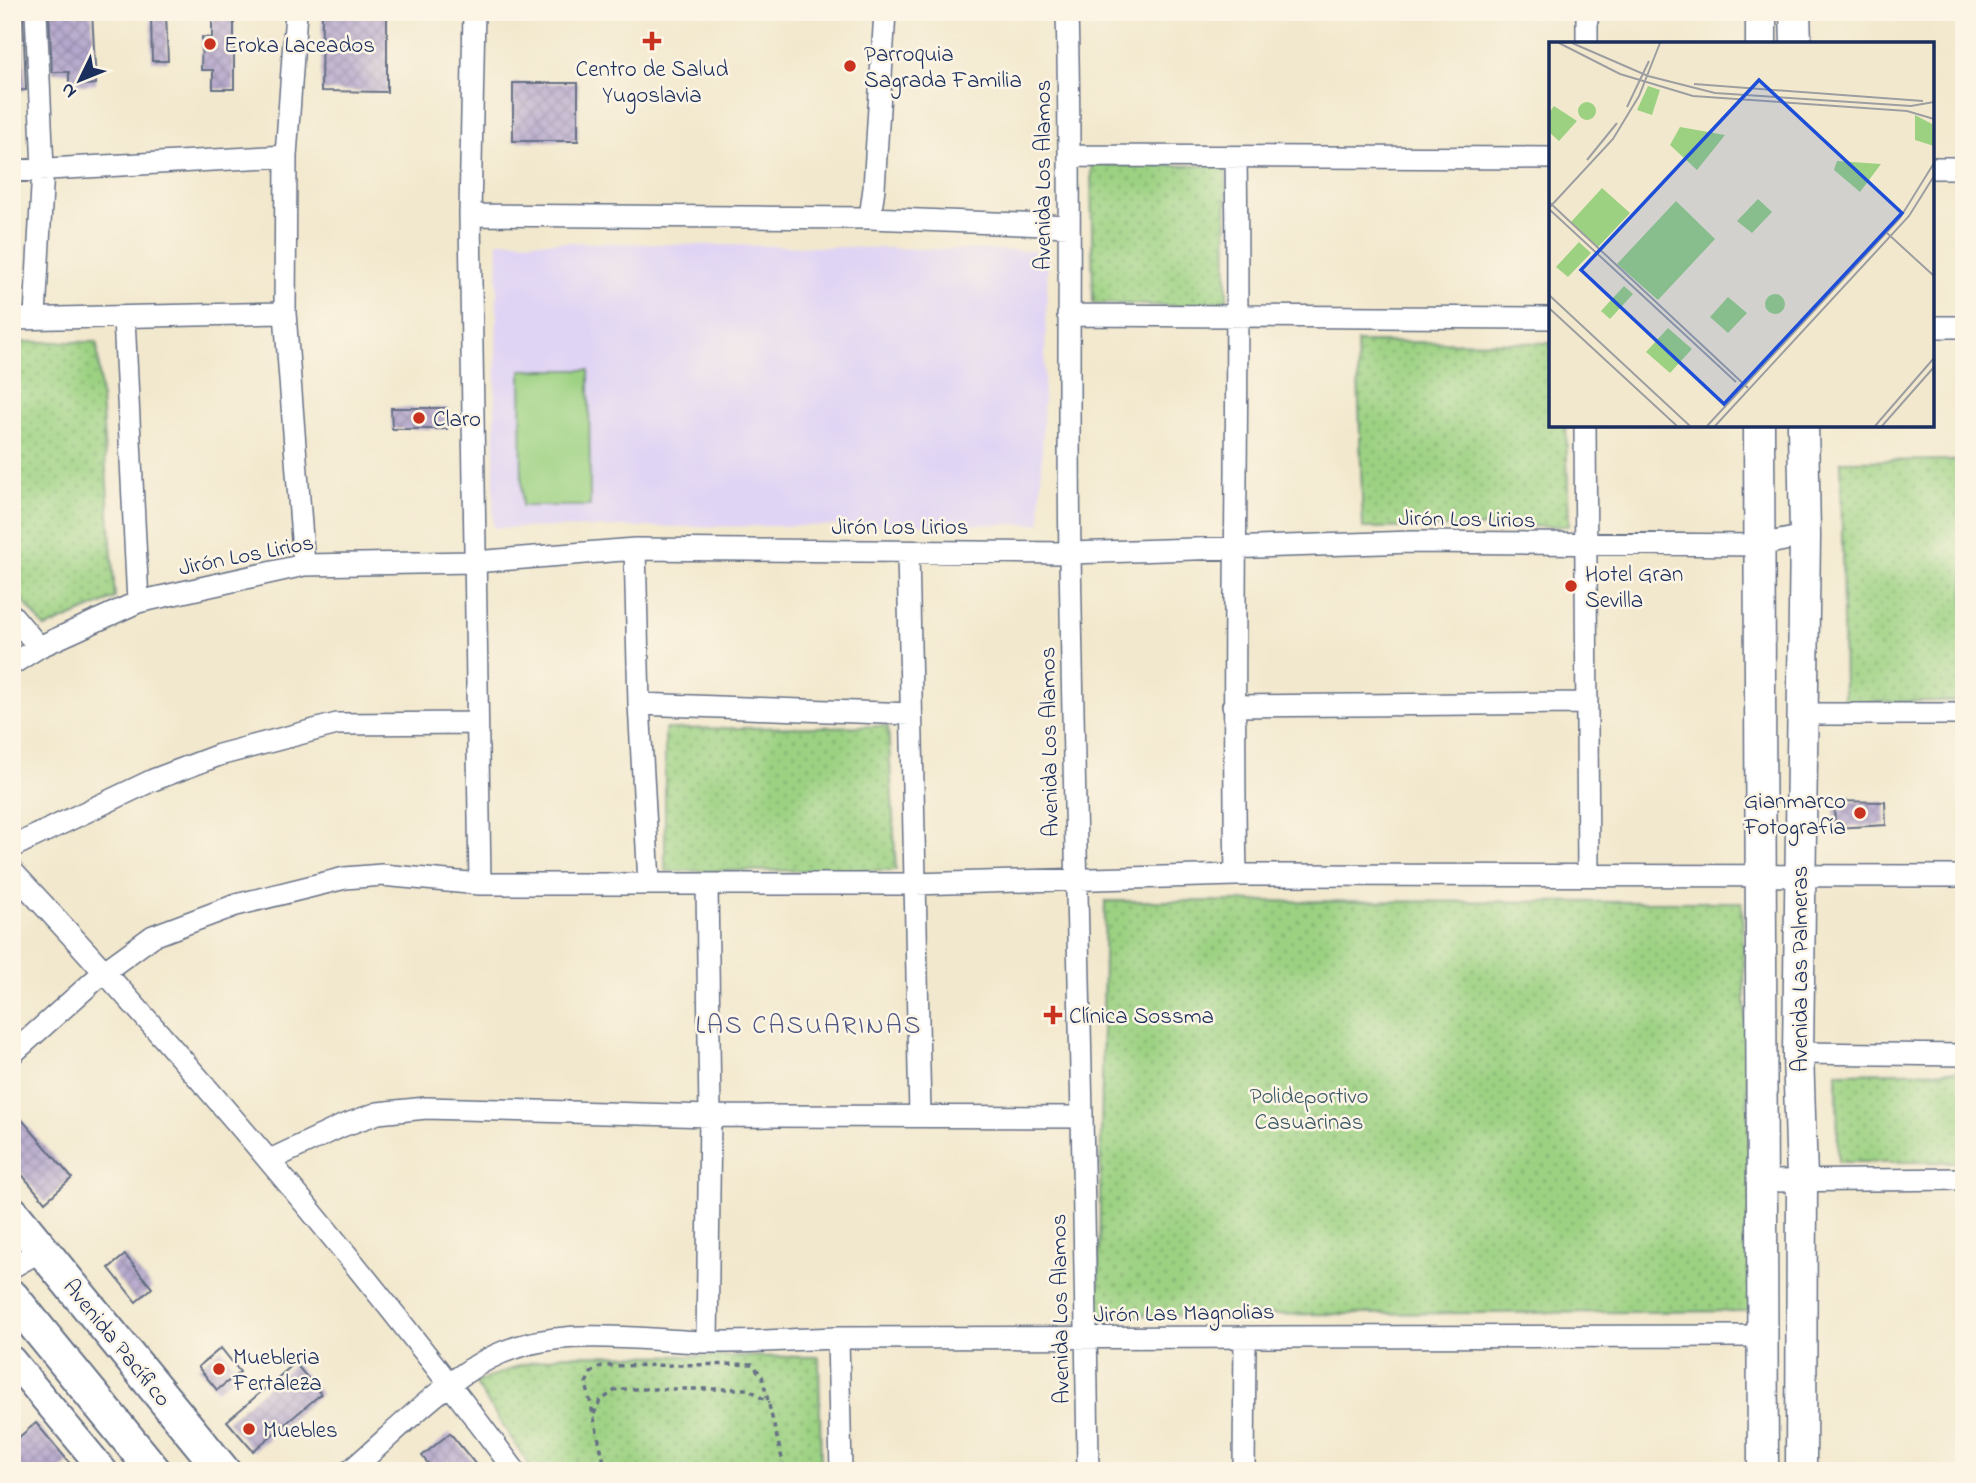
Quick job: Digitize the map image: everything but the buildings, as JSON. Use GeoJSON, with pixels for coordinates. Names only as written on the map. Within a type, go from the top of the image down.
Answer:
{"type":"FeatureCollection","features":[{"type":"Feature","properties":{"kind":"main road"},"geometry":{"type":"LineString","coordinates":[[1760,12],[1760,42]]}},
{"type":"Feature","properties":{"kind":"main road"},"geometry":{"type":"LineString","coordinates":[[1795,12],[1796,42]]}},
{"type":"Feature","properties":{"kind":"main road","name":"Avenida Las Palmeras"},"geometry":{"type":"LineString","coordinates":[[1759,427],[1763,1471]]}},
{"type":"Feature","properties":{"kind":"main road","name":"Avenida Las Palmeras"},"geometry":{"type":"LineString","coordinates":[[1801,1471],[1802,1178],[1798,1053],[1805,536],[1803,427]]}},
{"type":"Feature","properties":{"kind":"main road","name":"Avenida Pacífico"},"geometry":{"type":"LineString","coordinates":[[12,1213],[223,1471]]}},
{"type":"Feature","properties":{"kind":"main road"},"geometry":{"type":"LineString","coordinates":[[12,1297],[136,1464]]}},
{"type":"Feature","properties":{"kind":"street"},"geometry":{"type":"LineString","coordinates":[[35,316],[43,169],[36,12]]}},
{"type":"Feature","properties":{"kind":"street"},"geometry":{"type":"LineString","coordinates":[[296,12],[286,156],[285,313],[304,565]]}},
{"type":"Feature","properties":{"kind":"street"},"geometry":{"type":"LineString","coordinates":[[474,12],[470,215],[480,884]]}},
{"type":"Feature","properties":{"kind":"street"},"geometry":{"type":"LineString","coordinates":[[870,218],[885,12]]}},
{"type":"Feature","properties":{"kind":"street","name":"Avenida Los Alamos"},"geometry":{"type":"LineString","coordinates":[[1067,12],[1071,156],[1068,315],[1070,553],[1088,1471]]}},
{"type":"Feature","properties":{"kind":"street"},"geometry":{"type":"LineString","coordinates":[[1587,12],[1587,42]]}},
{"type":"Feature","properties":{"kind":"street"},"geometry":{"type":"LineString","coordinates":[[12,172],[286,156]]}},
{"type":"Feature","properties":{"kind":"street"},"geometry":{"type":"LineString","coordinates":[[1071,156],[1236,159],[1549,158]]}},
{"type":"Feature","properties":{"kind":"street"},"geometry":{"type":"LineString","coordinates":[[1236,159],[1239,315],[1233,706],[1236,875]]}},
{"type":"Feature","properties":{"kind":"street"},"geometry":{"type":"LineString","coordinates":[[1934,168],[1964,168]]}},
{"type":"Feature","properties":{"kind":"street"},"geometry":{"type":"LineString","coordinates":[[470,215],[870,218],[1069,226]]}},
{"type":"Feature","properties":{"kind":"street"},"geometry":{"type":"LineString","coordinates":[[12,319],[35,316],[124,318],[285,313]]}},
{"type":"Feature","properties":{"kind":"street"},"geometry":{"type":"LineString","coordinates":[[1068,315],[1549,318]]}},
{"type":"Feature","properties":{"kind":"street"},"geometry":{"type":"LineString","coordinates":[[124,318],[138,602]]}},
{"type":"Feature","properties":{"kind":"street"},"geometry":{"type":"LineString","coordinates":[[1934,327],[1964,327]]}},
{"type":"Feature","properties":{"kind":"street"},"geometry":{"type":"LineString","coordinates":[[1585,427],[1588,874]]}},
{"type":"Feature","properties":{"kind":"street","name":"Jirón Los Lirios"},"geometry":{"type":"LineString","coordinates":[[12,664],[39,647],[138,602],[304,565],[474,562],[635,549],[1070,553],[1413,542],[1586,546],[1759,545],[1805,536]]}},
{"type":"Feature","properties":{"kind":"street"},"geometry":{"type":"LineString","coordinates":[[635,549],[639,704],[649,882]]}},
{"type":"Feature","properties":{"kind":"street"},"geometry":{"type":"LineString","coordinates":[[908,553],[920,1116]]}},
{"type":"Feature","properties":{"kind":"street"},"geometry":{"type":"LineString","coordinates":[[12,615],[39,647]]}},
{"type":"Feature","properties":{"kind":"street"},"geometry":{"type":"LineString","coordinates":[[1233,706],[1586,703]]}},
{"type":"Feature","properties":{"kind":"street"},"geometry":{"type":"LineString","coordinates":[[639,704],[911,714]]}},
{"type":"Feature","properties":{"kind":"street"},"geometry":{"type":"LineString","coordinates":[[1801,714],[1964,714]]}},
{"type":"Feature","properties":{"kind":"street"},"geometry":{"type":"LineString","coordinates":[[12,846],[153,780],[219,755],[337,724],[476,723]]}},
{"type":"Feature","properties":{"kind":"street"},"geometry":{"type":"LineString","coordinates":[[12,871],[106,971],[270,1160],[451,1385],[515,1471]]}},
{"type":"Feature","properties":{"kind":"street"},"geometry":{"type":"LineString","coordinates":[[12,1054],[106,971],[153,936],[236,905],[302,886],[382,875],[480,884],[914,884],[1236,875],[1964,876]]}},
{"type":"Feature","properties":{"kind":"street"},"geometry":{"type":"LineString","coordinates":[[707,884],[710,1116],[707,1342]]}},
{"type":"Feature","properties":{"kind":"street"},"geometry":{"type":"LineString","coordinates":[[1798,1053],[1964,1055]]}},
{"type":"Feature","properties":{"kind":"street"},"geometry":{"type":"LineString","coordinates":[[270,1160],[342,1126],[378,1113],[426,1108],[710,1116],[1082,1116]]}},
{"type":"Feature","properties":{"kind":"street"},"geometry":{"type":"LineString","coordinates":[[1762,1181],[1802,1178],[1964,1179]]}},
{"type":"Feature","properties":{"kind":"street"},"geometry":{"type":"LineString","coordinates":[[12,1267],[42,1250]]}},
{"type":"Feature","properties":{"kind":"street","name":"Jirón Las Magnolias"},"geometry":{"type":"LineString","coordinates":[[350,1471],[451,1385],[489,1358],[547,1340],[597,1336],[707,1342],[838,1338],[1087,1340],[1762,1336]]}},
{"type":"Feature","properties":{"kind":"street"},"geometry":{"type":"LineString","coordinates":[[838,1338],[841,1471]]}},
{"type":"Feature","properties":{"kind":"street"},"geometry":{"type":"LineString","coordinates":[[1244,1471],[1245,1338]]}},
{"type":"Feature","properties":{"kind":"street"},"geometry":{"type":"LineString","coordinates":[[12,1360],[104,1471]]}},
{"type":"Feature","properties":{"kind":"path"},"geometry":{"type":"LineString","coordinates":[[606,1471],[589,1399],[588,1377],[602,1366],[752,1364],[760,1371],[765,1385],[785,1471]]}},
{"type":"Feature","properties":{"kind":"path"},"geometry":{"type":"LineString","coordinates":[[593,1416],[600,1401],[617,1389],[754,1391],[765,1385]]}},
{"type":"Feature","properties":{"kind":"path"},"geometry":{"type":"LineString","coordinates":[[754,1391],[769,1402]]}},
{"type":"Feature","properties":{"kind":"path"},"geometry":{"type":"LineString","coordinates":[[589,1399],[600,1401]]}},
{"type":"Feature","properties":{"kind":"shaded area"},"geometry":{"type":"Polygon","coordinates":[[[498,241],[1048,251],[1040,524],[493,528],[498,241]]]}},
{"type":"Feature","properties":{"kind":"green space"},"geometry":{"type":"Polygon","coordinates":[[[1091,165],[1226,166],[1227,308],[1093,303],[1091,165]]]}},
{"type":"Feature","properties":{"kind":"green space"},"geometry":{"type":"Polygon","coordinates":[[[12,342],[97,342],[115,598],[45,628],[12,587],[12,342]]]}},
{"type":"Feature","properties":{"kind":"green space"},"geometry":{"type":"Polygon","coordinates":[[[1357,342],[1549,343],[1549,427],[1566,427],[1569,526],[1363,528],[1357,342]]]}},
{"type":"Feature","properties":{"kind":"green space"},"geometry":{"type":"Polygon","coordinates":[[[521,370],[589,370],[590,506],[522,506],[521,370]]]}},
{"type":"Feature","properties":{"kind":"green space"},"geometry":{"type":"Polygon","coordinates":[[[1964,460],[1964,701],[1844,702],[1841,461],[1964,460]]]}},
{"type":"Feature","properties":{"kind":"green space"},"geometry":{"type":"Polygon","coordinates":[[[888,726],[896,870],[665,871],[665,729],[888,726]]]}},
{"type":"Feature","properties":{"kind":"green space","name":"Polideportivo Casuarinas"},"geometry":{"type":"Polygon","coordinates":[[[1105,901],[1742,902],[1754,1311],[1098,1316],[1105,901]]]}},
{"type":"Feature","properties":{"kind":"green space"},"geometry":{"type":"Polygon","coordinates":[[[1964,1071],[1964,1162],[1838,1162],[1837,1073],[1964,1071]]]}},
{"type":"Feature","properties":{"kind":"green space"},"geometry":{"type":"Polygon","coordinates":[[[564,1355],[819,1357],[821,1471],[533,1471],[475,1383],[521,1365],[564,1355]]]}},
{"type":"Feature","properties":{"kind":"place","name":"Centro de Salud Yugoslavia"},"geometry":{"type":"Point","coordinates":[652,41]}},
{"type":"Feature","properties":{"kind":"place","name":"Eroka Laceados"},"geometry":{"type":"Point","coordinates":[210,44]}},
{"type":"Feature","properties":{"kind":"place","name":"Parroquia Sagrada Familia"},"geometry":{"type":"Point","coordinates":[850,66]}},
{"type":"Feature","properties":{"kind":"place","name":"Claro"},"geometry":{"type":"Point","coordinates":[419,418]}},
{"type":"Feature","properties":{"kind":"place","name":"Hotel Gran Sevilla"},"geometry":{"type":"Point","coordinates":[1571,586]}},
{"type":"Feature","properties":{"kind":"place","name":"Gianmarco Fotografía"},"geometry":{"type":"Point","coordinates":[1860,813]}},
{"type":"Feature","properties":{"kind":"place","name":"Clínica Sossma"},"geometry":{"type":"Point","coordinates":[1053,1015]}},
{"type":"Feature","properties":{"kind":"place","name":"Muebleria Fertaleza"},"geometry":{"type":"Point","coordinates":[219,1369]}},
{"type":"Feature","properties":{"kind":"place","name":"Muebles"},"geometry":{"type":"Point","coordinates":[249,1429]}},
{"type":"Feature","properties":{"kind":"district","name":"LAS CASUARINAS"},"geometry":{"type":"Point","coordinates":[809,1024]}}]}
